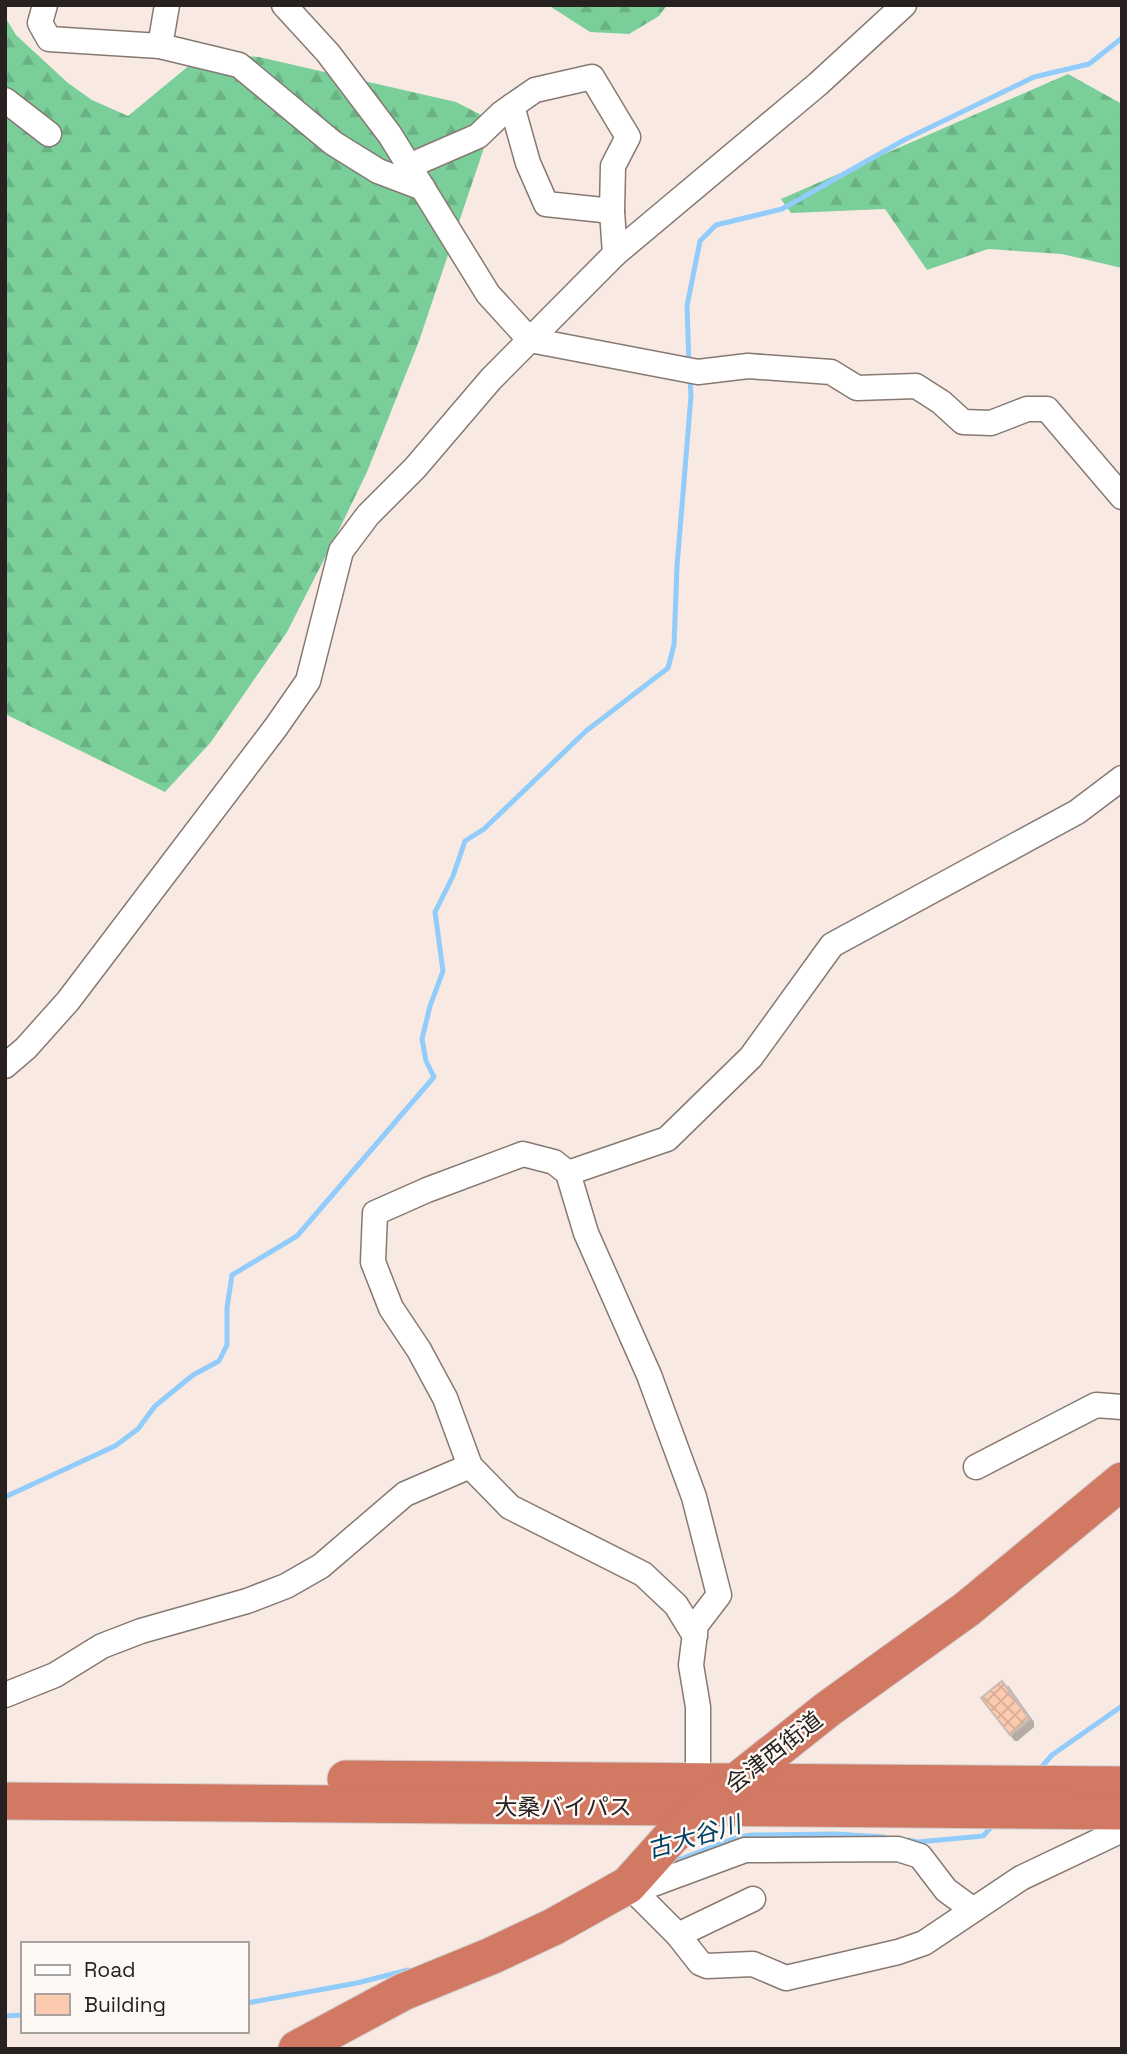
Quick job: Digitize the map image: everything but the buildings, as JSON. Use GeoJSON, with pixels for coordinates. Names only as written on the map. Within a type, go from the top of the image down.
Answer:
{"type":"FeatureCollection","features":[{"type":"Feature","properties":{"kind":"highway","name":"会津西街道"},"geometry":{"type":"LineString","coordinates":[[297,2049],[403,1992],[553,1927],[638,1875],[700,1795],[735,1782],[828,1709],[967,1609],[1122,1481]]}},
{"type":"Feature","properties":{"kind":"highway"},"geometry":{"type":"LineString","coordinates":[[828,1709],[815,1728],[811,1745],[818,1767],[833,1783]]}},
{"type":"Feature","properties":{"kind":"highway","name":"大桑バイパス"},"geometry":{"type":"LineString","coordinates":[[5,1777],[223,1791],[583,1807],[700,1795]]}},
{"type":"Feature","properties":{"kind":"highway","name":"大桑バイパス"},"geometry":{"type":"LineString","coordinates":[[735,1782],[833,1783],[1018,1797],[1122,1811]]}},
{"type":"Feature","properties":{"kind":"highway","name":"大桑バイパス"},"geometry":{"type":"LineString","coordinates":[[5,1801],[223,1791],[1018,1797],[1122,1785]]}},
{"type":"Feature","properties":{"kind":"highway"},"geometry":{"type":"LineString","coordinates":[[583,1807],[631,1827],[645,1845],[638,1875]]}},
{"type":"Feature","properties":{"kind":"street"},"geometry":{"type":"LineString","coordinates":[[45,5],[40,23],[49,39],[160,46],[239,65],[333,143],[378,171],[423,188]]}},
{"type":"Feature","properties":{"kind":"street"},"geometry":{"type":"LineString","coordinates":[[160,46],[167,5]]}},
{"type":"Feature","properties":{"kind":"street"},"geometry":{"type":"LineString","coordinates":[[284,5],[328,53],[390,135],[488,294],[530,340],[698,372],[748,366],[831,372],[857,388],[916,386],[941,402],[963,422],[991,423],[1027,409],[1047,409],[1122,497]]}},
{"type":"Feature","properties":{"kind":"street"},"geometry":{"type":"LineString","coordinates":[[5,1066],[26,1048],[68,1001],[253,758],[308,681],[341,551],[368,515],[415,468],[491,379],[615,254],[818,84],[904,5]]}},
{"type":"Feature","properties":{"kind":"street"},"geometry":{"type":"LineString","coordinates":[[409,166],[478,136],[535,90],[592,76],[628,137],[613,166],[615,254]]}},
{"type":"Feature","properties":{"kind":"street"},"geometry":{"type":"LineString","coordinates":[[5,100],[49,134]]}},
{"type":"Feature","properties":{"kind":"street"},"geometry":{"type":"LineString","coordinates":[[512,106],[528,163],[546,204],[612,211]]}},
{"type":"Feature","properties":{"kind":"street"},"geometry":{"type":"LineString","coordinates":[[568,1173],[667,1139],[751,1057],[832,945],[1077,813],[1122,778]]}},
{"type":"Feature","properties":{"kind":"street"},"geometry":{"type":"LineString","coordinates":[[695,1636],[676,1605],[643,1574],[510,1507],[470,1466],[445,1398],[419,1350],[391,1308],[373,1262],[375,1213],[427,1189],[523,1154],[554,1162],[568,1173],[586,1233],[649,1375],[694,1497],[719,1595],[696,1625],[695,1636],[691,1665],[698,1707],[700,1795]]}},
{"type":"Feature","properties":{"kind":"street"},"geometry":{"type":"LineString","coordinates":[[976,1466],[1096,1405],[1122,1407]]}},
{"type":"Feature","properties":{"kind":"street"},"geometry":{"type":"LineString","coordinates":[[5,1695],[55,1675],[102,1646],[141,1631],[247,1601],[286,1586],[321,1566],[405,1494],[470,1466]]}},
{"type":"Feature","properties":{"kind":"street"},"geometry":{"type":"LineString","coordinates":[[972,1909],[946,1890],[920,1856],[898,1849],[745,1850],[638,1875],[677,1935],[700,1964],[753,1965],[786,1978],[898,1952],[924,1942],[1021,1878],[1122,1830]]}},
{"type":"Feature","properties":{"kind":"street"},"geometry":{"type":"LineString","coordinates":[[677,1935],[753,1899]]}},
{"type":"Feature","properties":{"kind":"green space"},"geometry":{"type":"Polygon","coordinates":[[[548,5],[667,5],[659,16],[629,34],[590,32],[548,5]]]}},
{"type":"Feature","properties":{"kind":"green space"},"geometry":{"type":"Polygon","coordinates":[[[5,17],[16,35],[68,83],[92,100],[128,116],[191,64],[226,55],[259,57],[456,102],[493,121],[419,341],[367,472],[335,538],[287,632],[211,742],[165,792],[5,714],[5,17]]]}},
{"type":"Feature","properties":{"kind":"green space"},"geometry":{"type":"Polygon","coordinates":[[[1068,74],[1122,104],[1122,268],[1062,254],[988,249],[927,270],[885,209],[791,213],[781,199],[1068,74]]]}},
{"type":"Feature","properties":{"kind":"waterway"},"geometry":{"type":"LineString","coordinates":[[689,365],[687,306],[700,241],[716,225],[782,209],[904,140],[1034,77],[1089,64],[1122,38]]}},
{"type":"Feature","properties":{"kind":"waterway"},"geometry":{"type":"LineString","coordinates":[[5,1497],[115,1446],[138,1429],[155,1406],[193,1375],[219,1361],[227,1345],[227,1308],[232,1275],[297,1236],[434,1077],[426,1061],[422,1039],[443,971],[435,912],[453,876],[465,841],[484,829],[586,731],[668,668],[674,645],[690,378]]}},
{"type":"Feature","properties":{"kind":"waterway","name":"古大谷川"},"geometry":{"type":"LineString","coordinates":[[1038,1771],[1052,1755],[1122,1706]]}},
{"type":"Feature","properties":{"kind":"waterway","name":"古大谷川"},"geometry":{"type":"LineString","coordinates":[[908,1840],[918,1842],[983,1836],[994,1824]]}},
{"type":"Feature","properties":{"kind":"waterway","name":"古大谷川"},"geometry":{"type":"LineString","coordinates":[[668,1864],[738,1837],[752,1835],[835,1834],[884,1837]]}},
{"type":"Feature","properties":{"kind":"waterway","name":"古大谷川"},"geometry":{"type":"LineString","coordinates":[[248,2003],[357,1983],[408,1970]]}},
{"type":"Feature","properties":{"kind":"waterway","name":"古大谷川"},"geometry":{"type":"LineString","coordinates":[[5,2016],[21,2015]]}}]}
